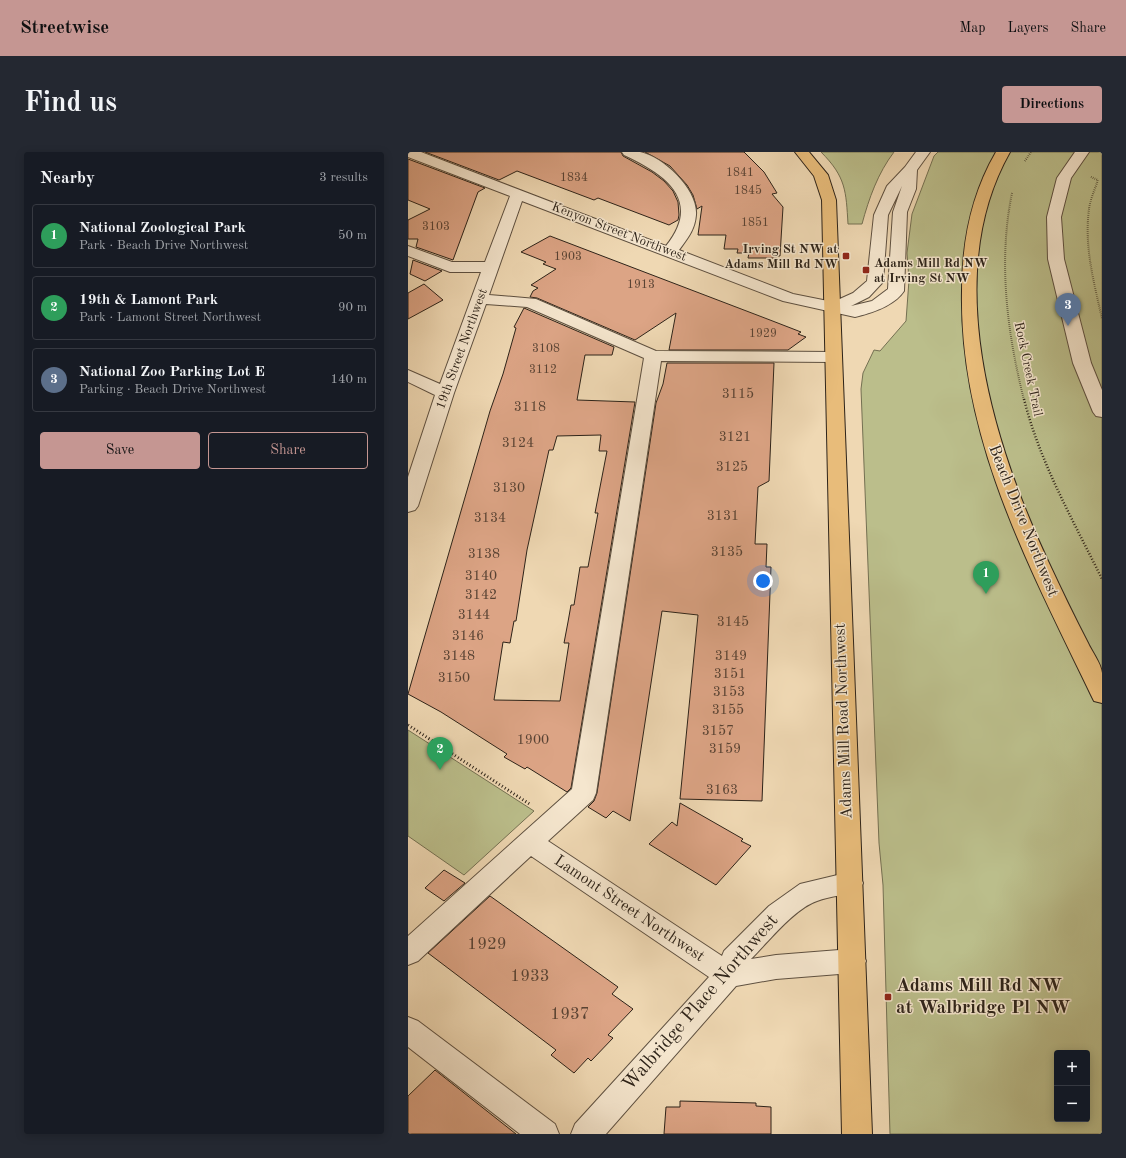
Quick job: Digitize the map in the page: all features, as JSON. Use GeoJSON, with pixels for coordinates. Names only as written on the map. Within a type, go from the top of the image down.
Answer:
{"type":"FeatureCollection","features":[{"type":"Feature","properties":{"kind":"main road","name":"Adams Mill Road Northwest"},"geometry":{"type":"LineString","coordinates":[[802,152],[821,175],[829,200],[857,1134]]}},
{"type":"Feature","properties":{"kind":"main road","name":"Beach Drive Northwest"},"geometry":{"type":"LineString","coordinates":[[1003,152],[984,192],[975,226],[972,251],[969,322],[979,398],[987,432],[1003,480],[1038,562],[1102,695]]}},
{"type":"Feature","properties":{"kind":"street","name":"Kenyon Street Northwest"},"geometry":{"type":"LineString","coordinates":[[408,152],[670,251],[789,298],[832,307]]}},
{"type":"Feature","properties":{"kind":"street"},"geometry":{"type":"LineString","coordinates":[[629,152],[649,160],[669,175],[682,188],[689,216],[685,230],[670,251]]}},
{"type":"Feature","properties":{"kind":"street"},"geometry":{"type":"LineString","coordinates":[[832,307],[857,298],[868,290],[875,282],[881,215],[894,186],[910,170],[923,152]]}},
{"type":"Feature","properties":{"kind":"street"},"geometry":{"type":"LineString","coordinates":[[1082,152],[1064,178],[1054,217],[1056,259],[1082,364],[1102,412]]}},
{"type":"Feature","properties":{"kind":"street"},"geometry":{"type":"LineString","coordinates":[[832,307],[855,312],[878,304],[896,291],[900,212],[909,189],[910,170]]}},
{"type":"Feature","properties":{"kind":"street","name":"19th Street Northwest"},"geometry":{"type":"LineString","coordinates":[[408,506],[445,393],[518,193]]}},
{"type":"Feature","properties":{"kind":"street"},"geometry":{"type":"LineString","coordinates":[[408,251],[450,267],[491,267]]}},
{"type":"Feature","properties":{"kind":"street"},"geometry":{"type":"LineString","coordinates":[[479,299],[530,302],[654,356],[833,357]]}},
{"type":"Feature","properties":{"kind":"street"},"geometry":{"type":"LineString","coordinates":[[408,953],[531,843],[584,793],[654,356]]}},
{"type":"Feature","properties":{"kind":"street"},"geometry":{"type":"LineString","coordinates":[[408,375],[445,393]]}},
{"type":"Feature","properties":{"kind":"street","name":"Lamont Street Northwest"},"geometry":{"type":"LineString","coordinates":[[531,843],[728,975]]}},
{"type":"Feature","properties":{"kind":"street","name":"Walbridge Place Northwest"},"geometry":{"type":"LineString","coordinates":[[586,1134],[728,975],[734,959],[778,914],[809,892],[850,883]]}},
{"type":"Feature","properties":{"kind":"street"},"geometry":{"type":"LineString","coordinates":[[728,975],[776,967],[852,961]]}},
{"type":"Feature","properties":{"kind":"street"},"geometry":{"type":"LineString","coordinates":[[408,1030],[544,1134]]}},
{"type":"Feature","properties":{"kind":"path"},"geometry":{"type":"LineString","coordinates":[[1024,162],[1031,152]]}},
{"type":"Feature","properties":{"kind":"path"},"geometry":{"type":"LineString","coordinates":[[1088,176],[1098,180],[1089,208],[1087,234],[1088,256],[1102,319]]}},
{"type":"Feature","properties":{"kind":"path","name":"Rock Creek Trail"},"geometry":{"type":"LineString","coordinates":[[1012,189],[1006,218],[1004,250],[1005,285],[1008,317],[1022,398],[1037,443],[1102,579]]}},
{"type":"Feature","properties":{"kind":"path"},"geometry":{"type":"LineString","coordinates":[[408,725],[538,809]]}},
{"type":"Feature","properties":{"kind":"green space"},"geometry":{"type":"Polygon","coordinates":[[[821,152],[894,152],[883,168],[875,186],[862,224],[848,224],[845,193],[840,177],[821,152]]]}},
{"type":"Feature","properties":{"kind":"green space"},"geometry":{"type":"Polygon","coordinates":[[[938,152],[1102,152],[1102,1134],[890,1134],[883,885],[879,843],[861,389],[863,373],[874,350],[880,351],[906,321],[909,280],[907,253],[912,214],[934,156],[938,152]]]}},
{"type":"Feature","properties":{"kind":"green space"},"geometry":{"type":"Polygon","coordinates":[[[408,730],[534,811],[464,875],[408,836],[408,730]]]}},
{"type":"Feature","properties":{"kind":"building"},"geometry":{"type":"Polygon","coordinates":[[[425,152],[621,152],[623,156],[652,172],[664,181],[673,191],[678,202],[678,220],[669,225],[598,198],[594,200],[517,171],[499,180],[425,152]]]}},
{"type":"Feature","properties":{"kind":"building"},"geometry":{"type":"Polygon","coordinates":[[[645,152],[744,152],[764,172],[777,193],[772,194],[783,207],[780,256],[776,256],[776,258],[748,258],[749,253],[737,253],[738,249],[724,249],[726,235],[698,235],[702,206],[697,209],[693,195],[687,185],[670,166],[645,152]]]}},
{"type":"Feature","properties":{"kind":"building"},"geometry":{"type":"Polygon","coordinates":[[[408,159],[485,188],[478,192],[453,260],[416,247],[418,239],[408,239],[408,220],[430,209],[408,200],[408,159]]]}},
{"type":"Feature","properties":{"kind":"building"},"geometry":{"type":"Polygon","coordinates":[[[550,236],[801,332],[798,334],[806,337],[788,350],[669,350],[676,313],[635,340],[537,298],[530,297],[533,291],[538,288],[531,285],[556,269],[543,264],[546,262],[521,252],[550,236]]]}},
{"type":"Feature","properties":{"kind":"building"},"geometry":{"type":"Polygon","coordinates":[[[413,260],[442,271],[425,281],[410,274],[413,260]]]}},
{"type":"Feature","properties":{"kind":"building"},"geometry":{"type":"Polygon","coordinates":[[[424,284],[443,300],[408,319],[408,293],[424,284]]]}},
{"type":"Feature","properties":{"kind":"building"},"geometry":{"type":"Polygon","coordinates":[[[524,308],[614,347],[612,355],[585,355],[577,400],[635,402],[571,788],[567,792],[527,767],[525,769],[504,757],[507,754],[441,712],[408,694],[490,411],[503,374],[516,328],[514,327],[524,308]],[[601,435],[557,436],[553,450],[549,450],[527,550],[516,621],[514,621],[510,643],[503,642],[494,700],[560,701],[569,643],[564,643],[571,605],[574,605],[580,567],[588,567],[598,513],[595,513],[607,451],[599,451],[601,435]]]}},
{"type":"Feature","properties":{"kind":"building"},"geometry":{"type":"Polygon","coordinates":[[[667,363],[774,363],[769,481],[758,487],[755,544],[767,544],[766,567],[771,567],[762,801],[680,799],[698,615],[662,611],[630,821],[613,811],[606,818],[588,807],[594,801],[597,793],[656,403],[663,384],[667,363]]]}},
{"type":"Feature","properties":{"kind":"building"},"geometry":{"type":"Polygon","coordinates":[[[680,803],[743,839],[741,841],[751,846],[716,885],[649,844],[672,822],[677,826],[680,803]]]}},
{"type":"Feature","properties":{"kind":"building"},"geometry":{"type":"Polygon","coordinates":[[[444,870],[465,883],[444,901],[425,888],[444,870]]]}},
{"type":"Feature","properties":{"kind":"building"},"geometry":{"type":"Polygon","coordinates":[[[490,896],[618,987],[612,994],[633,1009],[608,1035],[613,1038],[591,1061],[588,1058],[574,1073],[551,1055],[556,1050],[428,953],[490,896]]]}},
{"type":"Feature","properties":{"kind":"building"},"geometry":{"type":"Polygon","coordinates":[[[435,1070],[516,1134],[408,1134],[408,1096],[435,1070]]]}},
{"type":"Feature","properties":{"kind":"building"},"geometry":{"type":"Polygon","coordinates":[[[680,1101],[756,1103],[756,1106],[771,1107],[771,1134],[664,1134],[666,1107],[680,1107],[680,1101]]]}},
{"type":"Feature","properties":{"kind":"place","name":"Irving St NW at Adams Mill Rd NW"},"geometry":{"type":"Point","coordinates":[846,256]}},
{"type":"Feature","properties":{"kind":"place","name":"Adams Mill Rd NW at Irving St NW"},"geometry":{"type":"Point","coordinates":[866,270]}},
{"type":"Feature","properties":{"kind":"place","name":"National Zoo Parking Lot E"},"geometry":{"type":"Point","coordinates":[1068,326]}},
{"type":"Feature","properties":{"kind":"place","name":"National Zoological Park"},"geometry":{"type":"Point","coordinates":[986,594]}},
{"type":"Feature","properties":{"kind":"place","name":"19th & Lamont Park"},"geometry":{"type":"Point","coordinates":[440,770]}},
{"type":"Feature","properties":{"kind":"place","name":"Adams Mill Rd NW at Walbridge Pl NW"},"geometry":{"type":"Point","coordinates":[888,997]}}]}
